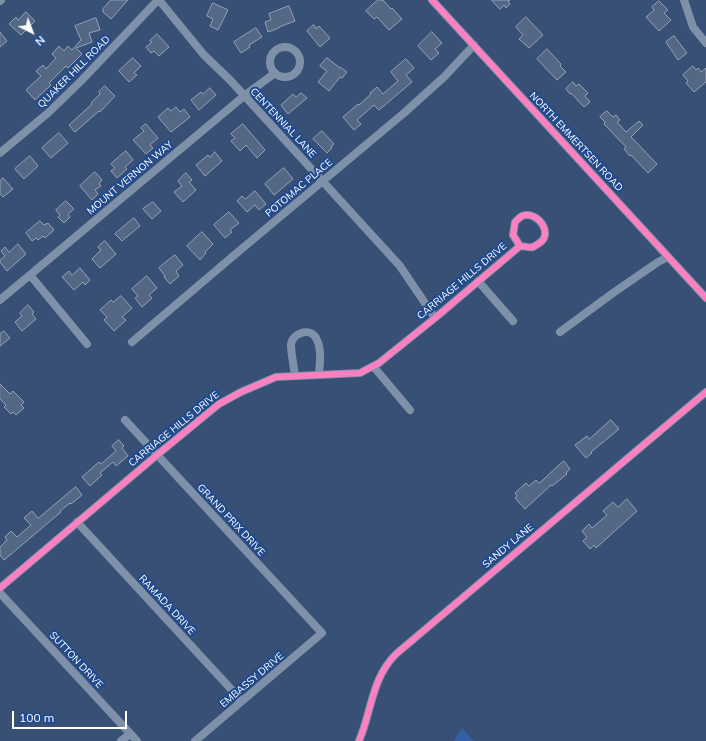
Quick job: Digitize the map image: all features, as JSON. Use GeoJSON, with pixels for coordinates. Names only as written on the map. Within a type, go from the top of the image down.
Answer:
{"type":"FeatureCollection","features":[{"type":"Feature","properties":{"kind":"street","name":"CENTENNIAL LANE"},"geometry":{"type":"LineString","coordinates":[[158,0],[204,55],[323,181],[400,266],[435,318]]}},
{"type":"Feature","properties":{"kind":"street","name":"QUAKER HILL ROAD"},"geometry":{"type":"LineString","coordinates":[[0,153],[48,113],[81,81],[158,0]]}},
{"type":"Feature","properties":{"kind":"street","name":"NORTH EMMERTSEN ROAD"},"geometry":{"type":"LineString","coordinates":[[432,0],[706,298]]}},
{"type":"Feature","properties":{"kind":"street"},"geometry":{"type":"LineString","coordinates":[[684,0],[693,27],[706,43]]}},
{"type":"Feature","properties":{"kind":"street","name":"POTOMAC PLACE"},"geometry":{"type":"LineString","coordinates":[[132,342],[404,113],[444,77],[474,45]]}},
{"type":"Feature","properties":{"kind":"street","name":"MOUNT VERNON WAY"},"geometry":{"type":"LineString","coordinates":[[0,300],[244,96],[274,73]]}},
{"type":"Feature","properties":{"kind":"street","name":"CARRIAGE HILLS DRIVE"},"geometry":{"type":"LineString","coordinates":[[0,588],[219,404],[276,377],[360,373],[379,363],[520,246],[532,247],[542,242],[546,231],[542,222],[533,216],[523,216],[515,222],[513,235],[520,246]]}},
{"type":"Feature","properties":{"kind":"street"},"geometry":{"type":"LineString","coordinates":[[560,332],[613,293],[668,256]]}},
{"type":"Feature","properties":{"kind":"street"},"geometry":{"type":"LineString","coordinates":[[30,275],[87,344]]}},
{"type":"Feature","properties":{"kind":"street"},"geometry":{"type":"LineString","coordinates":[[478,281],[513,320]]}},
{"type":"Feature","properties":{"kind":"street"},"geometry":{"type":"LineString","coordinates":[[295,376],[291,344],[294,337],[300,332],[313,334],[317,338],[320,347],[319,374]]}},
{"type":"Feature","properties":{"kind":"street"},"geometry":{"type":"LineString","coordinates":[[373,366],[410,410]]}},
{"type":"Feature","properties":{"kind":"street","name":"SANDY LANE"},"geometry":{"type":"LineString","coordinates":[[359,741],[380,674],[391,659],[706,392]]}},
{"type":"Feature","properties":{"kind":"street","name":"GRAND PRIX DRIVE"},"geometry":{"type":"LineString","coordinates":[[125,420],[322,633]]}},
{"type":"Feature","properties":{"kind":"street","name":"RAMADA DRIVE"},"geometry":{"type":"LineString","coordinates":[[77,522],[242,701]]}},
{"type":"Feature","properties":{"kind":"street","name":"SUTTON DRIVE"},"geometry":{"type":"LineString","coordinates":[[0,593],[137,741]]}},
{"type":"Feature","properties":{"kind":"street","name":"EMBASSY DRIVE"},"geometry":{"type":"LineString","coordinates":[[195,741],[322,633]]}},
{"type":"Feature","properties":{"kind":"street"},"geometry":{"type":"LineString","coordinates":[[121,741],[130,734]]}},
{"type":"Feature","properties":{"kind":"shaded area"},"geometry":{"type":"Polygon","coordinates":[[[462,728],[474,741],[454,741],[462,728]]]}},
{"type":"Feature","properties":{"kind":"building"},"geometry":{"type":"Polygon","coordinates":[[[111,0],[128,0],[111,19],[103,12],[103,9],[111,0]]]}},
{"type":"Feature","properties":{"kind":"building"},"geometry":{"type":"Polygon","coordinates":[[[378,0],[383,0],[402,19],[389,30],[377,17],[374,19],[366,11],[378,0]]]}},
{"type":"Feature","properties":{"kind":"building"},"geometry":{"type":"Polygon","coordinates":[[[492,0],[510,0],[508,1],[510,4],[506,8],[504,5],[500,9],[492,0]]]}},
{"type":"Feature","properties":{"kind":"building"},"geometry":{"type":"Polygon","coordinates":[[[659,1],[668,10],[664,13],[671,20],[659,31],[646,17],[654,10],[652,7],[659,1]]]}},
{"type":"Feature","properties":{"kind":"building"},"geometry":{"type":"Polygon","coordinates":[[[213,3],[228,10],[218,30],[210,26],[213,19],[207,16],[213,3]]]}},
{"type":"Feature","properties":{"kind":"building"},"geometry":{"type":"Polygon","coordinates":[[[289,6],[295,21],[268,32],[265,22],[271,20],[269,14],[289,6]]]}},
{"type":"Feature","properties":{"kind":"building"},"geometry":{"type":"Polygon","coordinates":[[[26,12],[35,21],[21,35],[9,24],[16,17],[18,20],[26,12]]]}},
{"type":"Feature","properties":{"kind":"building"},"geometry":{"type":"Polygon","coordinates":[[[526,17],[543,35],[529,48],[519,39],[523,35],[516,27],[526,17]]]}},
{"type":"Feature","properties":{"kind":"building"},"geometry":{"type":"Polygon","coordinates":[[[96,18],[100,30],[89,33],[92,42],[76,48],[82,54],[68,68],[66,66],[49,83],[51,85],[35,100],[26,90],[41,76],[36,71],[43,65],[46,69],[56,58],[52,54],[59,46],[64,51],[68,46],[72,50],[81,40],[75,26],[96,18]]]}},
{"type":"Feature","properties":{"kind":"building"},"geometry":{"type":"Polygon","coordinates":[[[314,25],[316,29],[319,26],[330,38],[320,47],[307,31],[314,25]]]}},
{"type":"Feature","properties":{"kind":"building"},"geometry":{"type":"Polygon","coordinates":[[[256,28],[262,37],[249,45],[250,47],[241,53],[234,42],[256,28]]]}},
{"type":"Feature","properties":{"kind":"building"},"geometry":{"type":"Polygon","coordinates":[[[0,32],[7,41],[0,47],[0,32]]]}},
{"type":"Feature","properties":{"kind":"building"},"geometry":{"type":"Polygon","coordinates":[[[432,32],[442,43],[435,49],[439,53],[431,60],[418,46],[432,32]]]}},
{"type":"Feature","properties":{"kind":"building"},"geometry":{"type":"Polygon","coordinates":[[[157,34],[169,47],[159,56],[154,51],[151,53],[146,47],[152,42],[150,41],[157,34]]]}},
{"type":"Feature","properties":{"kind":"building"},"geometry":{"type":"Polygon","coordinates":[[[674,36],[687,53],[678,60],[666,42],[674,36]]]}},
{"type":"Feature","properties":{"kind":"building"},"geometry":{"type":"Polygon","coordinates":[[[547,49],[561,64],[560,66],[566,72],[557,80],[537,59],[547,49]]]}},
{"type":"Feature","properties":{"kind":"building"},"geometry":{"type":"Polygon","coordinates":[[[133,58],[141,66],[134,73],[137,75],[129,82],[119,71],[133,58]]]}},
{"type":"Feature","properties":{"kind":"building"},"geometry":{"type":"Polygon","coordinates":[[[327,58],[347,72],[342,78],[340,77],[329,91],[318,82],[327,71],[320,66],[327,58]]]}},
{"type":"Feature","properties":{"kind":"building"},"geometry":{"type":"Polygon","coordinates":[[[406,59],[414,68],[406,75],[412,82],[379,110],[374,105],[357,120],[361,124],[354,130],[343,117],[358,104],[359,105],[377,87],[383,94],[398,81],[391,72],[406,59]]]}},
{"type":"Feature","properties":{"kind":"building"},"geometry":{"type":"Polygon","coordinates":[[[693,66],[696,70],[698,68],[701,72],[706,68],[706,82],[694,92],[686,83],[688,81],[683,75],[693,66]]]}},
{"type":"Feature","properties":{"kind":"building"},"geometry":{"type":"Polygon","coordinates":[[[573,82],[576,86],[579,84],[588,93],[585,96],[590,102],[584,107],[566,89],[573,82]]]}},
{"type":"Feature","properties":{"kind":"building"},"geometry":{"type":"Polygon","coordinates":[[[105,86],[115,96],[100,112],[99,111],[75,132],[69,125],[92,104],[91,103],[100,94],[99,92],[105,86]]]}},
{"type":"Feature","properties":{"kind":"building"},"geometry":{"type":"Polygon","coordinates":[[[210,88],[216,95],[199,110],[191,100],[201,92],[203,94],[210,88]]]}},
{"type":"Feature","properties":{"kind":"building"},"geometry":{"type":"Polygon","coordinates":[[[301,93],[307,98],[288,114],[281,105],[293,94],[296,97],[301,93]]]}},
{"type":"Feature","properties":{"kind":"building"},"geometry":{"type":"Polygon","coordinates":[[[176,107],[180,112],[184,109],[190,117],[171,132],[158,117],[168,108],[171,111],[176,107]]]}},
{"type":"Feature","properties":{"kind":"building"},"geometry":{"type":"Polygon","coordinates":[[[607,111],[613,117],[616,115],[620,120],[617,122],[626,132],[639,121],[643,125],[631,137],[657,164],[648,173],[631,155],[630,156],[624,149],[626,147],[604,124],[605,122],[600,117],[607,111]]]}},
{"type":"Feature","properties":{"kind":"building"},"geometry":{"type":"Polygon","coordinates":[[[146,124],[158,138],[150,145],[153,148],[146,154],[133,140],[144,131],[141,128],[146,124]]]}},
{"type":"Feature","properties":{"kind":"building"},"geometry":{"type":"Polygon","coordinates":[[[243,124],[265,150],[257,158],[246,145],[240,151],[231,141],[235,138],[231,134],[243,124]]]}},
{"type":"Feature","properties":{"kind":"building"},"geometry":{"type":"Polygon","coordinates":[[[322,131],[334,144],[327,153],[313,139],[322,131]]]}},
{"type":"Feature","properties":{"kind":"building"},"geometry":{"type":"Polygon","coordinates":[[[59,133],[68,143],[51,158],[42,148],[59,133]]]}},
{"type":"Feature","properties":{"kind":"building"},"geometry":{"type":"Polygon","coordinates":[[[126,151],[133,160],[125,167],[127,169],[117,178],[111,171],[115,168],[111,164],[126,151]]]}},
{"type":"Feature","properties":{"kind":"building"},"geometry":{"type":"Polygon","coordinates":[[[215,152],[222,161],[205,176],[196,165],[208,155],[210,157],[215,152]]]}},
{"type":"Feature","properties":{"kind":"building"},"geometry":{"type":"Polygon","coordinates":[[[30,156],[38,166],[24,179],[15,169],[30,156]]]}},
{"type":"Feature","properties":{"kind":"building"},"geometry":{"type":"Polygon","coordinates":[[[284,168],[293,179],[274,195],[265,184],[284,168]]]}},
{"type":"Feature","properties":{"kind":"building"},"geometry":{"type":"Polygon","coordinates":[[[95,172],[102,180],[99,184],[101,186],[95,190],[98,194],[92,200],[80,186],[95,172]]]}},
{"type":"Feature","properties":{"kind":"building"},"geometry":{"type":"Polygon","coordinates":[[[186,173],[192,180],[189,182],[196,190],[183,202],[174,192],[182,186],[178,181],[186,173]]]}},
{"type":"Feature","properties":{"kind":"building"},"geometry":{"type":"Polygon","coordinates":[[[3,178],[13,189],[3,197],[0,194],[0,181],[3,178]]]}},
{"type":"Feature","properties":{"kind":"building"},"geometry":{"type":"Polygon","coordinates":[[[255,191],[266,204],[259,210],[255,205],[247,212],[237,201],[242,196],[245,199],[255,191]]]}},
{"type":"Feature","properties":{"kind":"building"},"geometry":{"type":"Polygon","coordinates":[[[66,201],[74,209],[68,214],[70,217],[64,223],[58,217],[60,215],[56,210],[66,201]]]}},
{"type":"Feature","properties":{"kind":"building"},"geometry":{"type":"Polygon","coordinates":[[[153,202],[161,211],[152,219],[143,209],[153,202]]]}},
{"type":"Feature","properties":{"kind":"building"},"geometry":{"type":"Polygon","coordinates":[[[229,212],[239,223],[230,230],[232,232],[225,238],[214,225],[229,212]]]}},
{"type":"Feature","properties":{"kind":"building"},"geometry":{"type":"Polygon","coordinates":[[[134,218],[140,226],[122,241],[115,234],[134,218]]]}},
{"type":"Feature","properties":{"kind":"building"},"geometry":{"type":"Polygon","coordinates":[[[40,221],[44,225],[48,223],[54,230],[45,238],[43,236],[38,240],[36,238],[32,241],[26,233],[40,221]]]}},
{"type":"Feature","properties":{"kind":"building"},"geometry":{"type":"Polygon","coordinates":[[[202,232],[213,244],[200,260],[187,246],[202,232]]]}},
{"type":"Feature","properties":{"kind":"building"},"geometry":{"type":"Polygon","coordinates":[[[105,241],[116,254],[100,268],[92,259],[101,250],[98,247],[105,241]]]}},
{"type":"Feature","properties":{"kind":"building"},"geometry":{"type":"Polygon","coordinates":[[[18,244],[26,254],[7,271],[0,262],[0,260],[5,256],[1,251],[5,247],[9,252],[18,244]]]}},
{"type":"Feature","properties":{"kind":"building"},"geometry":{"type":"Polygon","coordinates":[[[175,255],[183,265],[176,271],[179,276],[170,284],[159,268],[175,255]]]}},
{"type":"Feature","properties":{"kind":"building"},"geometry":{"type":"Polygon","coordinates":[[[80,268],[90,280],[85,285],[83,282],[74,290],[62,277],[69,271],[72,275],[80,268]]]}},
{"type":"Feature","properties":{"kind":"building"},"geometry":{"type":"Polygon","coordinates":[[[147,276],[157,288],[149,295],[152,298],[142,307],[135,298],[138,296],[132,289],[147,276]]]}},
{"type":"Feature","properties":{"kind":"building"},"geometry":{"type":"Polygon","coordinates":[[[121,296],[132,308],[122,317],[126,320],[114,331],[104,320],[107,317],[100,310],[111,300],[113,302],[121,296]]]}},
{"type":"Feature","properties":{"kind":"building"},"geometry":{"type":"Polygon","coordinates":[[[28,305],[34,312],[32,314],[36,319],[22,331],[15,322],[22,316],[20,313],[28,305]]]}},
{"type":"Feature","properties":{"kind":"building"},"geometry":{"type":"Polygon","coordinates":[[[4,331],[10,338],[0,346],[0,334],[4,331]]]}},
{"type":"Feature","properties":{"kind":"building"},"geometry":{"type":"Polygon","coordinates":[[[0,384],[10,394],[13,391],[24,402],[21,405],[24,408],[16,415],[13,412],[11,414],[4,407],[6,405],[0,399],[0,384]]]}},
{"type":"Feature","properties":{"kind":"building"},"geometry":{"type":"Polygon","coordinates":[[[611,420],[619,429],[591,452],[592,453],[586,458],[575,445],[587,436],[589,439],[611,420]]]}},
{"type":"Feature","properties":{"kind":"building"},"geometry":{"type":"Polygon","coordinates":[[[119,440],[124,446],[122,448],[128,456],[116,466],[113,462],[100,473],[102,475],[90,486],[82,477],[99,462],[101,464],[116,451],[112,446],[119,440]]]}},
{"type":"Feature","properties":{"kind":"building"},"geometry":{"type":"Polygon","coordinates":[[[564,461],[570,469],[566,473],[567,474],[552,486],[551,485],[525,509],[515,498],[517,496],[515,493],[526,483],[529,486],[536,480],[539,483],[564,461]]]}},
{"type":"Feature","properties":{"kind":"building"},"geometry":{"type":"Polygon","coordinates":[[[76,487],[82,495],[60,511],[61,512],[4,560],[0,555],[0,547],[7,540],[5,537],[11,531],[17,537],[31,525],[24,518],[32,511],[38,518],[76,487]]]}},
{"type":"Feature","properties":{"kind":"building"},"geometry":{"type":"Polygon","coordinates":[[[627,499],[637,511],[596,548],[594,545],[590,549],[583,541],[587,537],[582,531],[589,524],[592,528],[607,515],[603,511],[613,502],[618,507],[627,499]]]}},
{"type":"Feature","properties":{"kind":"cycle path"},"geometry":{"type":"LineString","coordinates":[[432,0],[706,298]]}},
{"type":"Feature","properties":{"kind":"cycle path"},"geometry":{"type":"LineString","coordinates":[[0,588],[219,404],[241,392],[276,377],[360,373],[379,363],[520,246],[533,247],[543,240],[545,230],[539,220],[528,215],[522,216],[515,222],[513,235],[520,246]]}},
{"type":"Feature","properties":{"kind":"cycle path"},"geometry":{"type":"LineString","coordinates":[[359,741],[377,685],[388,664],[396,654],[706,392]]}}]}
